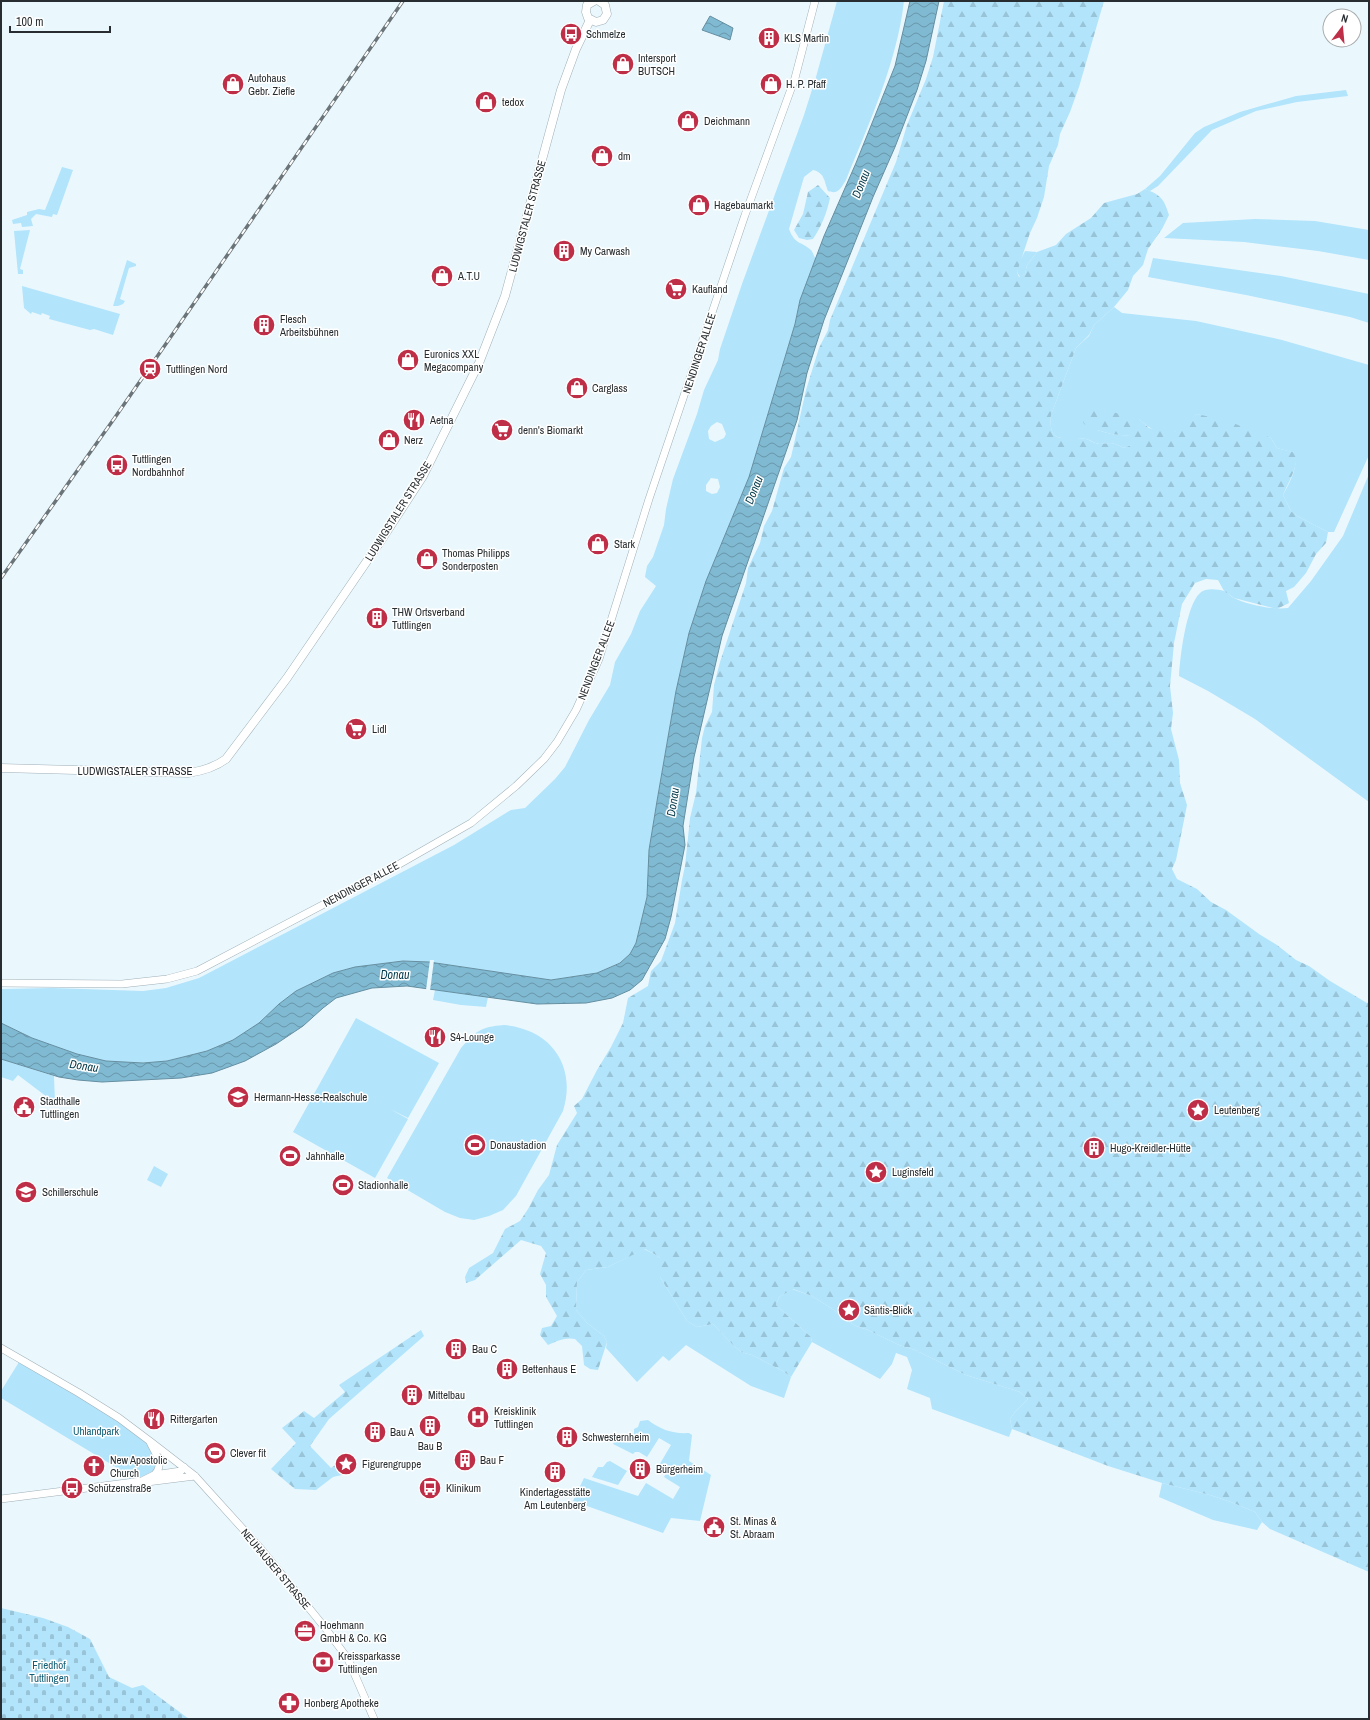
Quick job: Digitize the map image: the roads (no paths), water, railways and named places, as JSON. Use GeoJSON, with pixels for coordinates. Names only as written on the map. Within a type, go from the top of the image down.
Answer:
{"type":"FeatureCollection","features":[{"type":"Feature","properties":{"kind":"main road"},"geometry":{"type":"LineString","coordinates":[[594,1],[589,4],[586,10],[586,15],[594,22],[601,21],[606,15],[606,7],[599,1]]}},
{"type":"Feature","properties":{"kind":"main road","name":"LUDWIGSTALER STRASSE"},"geometry":{"type":"LineString","coordinates":[[1,768],[188,773],[204,770],[218,765],[226,759],[285,681],[423,476],[479,363],[506,296],[561,90],[576,49],[590,20]]}},
{"type":"Feature","properties":{"kind":"street","name":"NENDINGER ALLEE"},"geometry":{"type":"LineString","coordinates":[[1,983],[122,984],[167,979],[197,971],[389,870],[471,823],[516,786],[544,759],[557,742],[576,710],[599,658],[649,499],[745,215],[794,78],[815,1]]}},
{"type":"Feature","properties":{"kind":"street","name":"NEUHAUSER STRASSE"},"geometry":{"type":"LineString","coordinates":[[1,1348],[79,1393],[150,1441],[195,1476],[261,1550],[348,1659],[374,1719]]}},
{"type":"Feature","properties":{"kind":"street","name":"NEUHAUSER STRASSE"},"geometry":{"type":"LineString","coordinates":[[150,1441],[160,1463],[154,1475]]}},
{"type":"Feature","properties":{"kind":"street"},"geometry":{"type":"LineString","coordinates":[[142,1481],[154,1475],[181,1471],[184,1467]]}},
{"type":"Feature","properties":{"kind":"street"},"geometry":{"type":"LineString","coordinates":[[1,1499],[142,1481],[147,1482],[195,1476]]}},
{"type":"Feature","properties":{"kind":"water","name":"Donau"},"geometry":{"type":"Polygon","coordinates":[[[910,1],[939,1],[926,61],[917,90],[895,147],[873,197],[824,320],[807,373],[797,420],[722,636],[694,757],[683,826],[685,845],[671,917],[665,939],[642,980],[630,990],[612,998],[586,1003],[537,1004],[407,986],[372,988],[336,998],[303,1026],[276,1044],[245,1061],[212,1073],[181,1078],[102,1082],[78,1080],[59,1077],[1,1059],[1,1023],[32,1038],[77,1054],[106,1061],[143,1063],[167,1061],[207,1051],[233,1040],[259,1023],[279,1004],[296,991],[333,973],[355,967],[403,961],[429,962],[551,980],[597,973],[620,963],[630,954],[636,943],[647,897],[649,850],[676,691],[689,633],[706,581],[749,477],[795,324],[800,300],[824,236],[856,163],[895,66],[910,1]]]}},
{"type":"Feature","properties":{"kind":"water"},"geometry":{"type":"Polygon","coordinates":[[[710,16],[733,28],[730,40],[702,30],[710,16]]]}},
{"type":"Feature","properties":{"kind":"railway"},"geometry":{"type":"LineString","coordinates":[[1,578],[116,416],[403,1]]}},
{"type":"Feature","properties":{"kind":"place","name":"Schmelze"},"geometry":{"type":"Point","coordinates":[571,34]}},
{"type":"Feature","properties":{"kind":"place","name":"KLS Martin"},"geometry":{"type":"Point","coordinates":[769,38]}},
{"type":"Feature","properties":{"kind":"place","name":"Intersport BUTSCH"},"geometry":{"type":"Point","coordinates":[623,64]}},
{"type":"Feature","properties":{"kind":"place","name":"Autohaus Gebr. Ziefle"},"geometry":{"type":"Point","coordinates":[233,84]}},
{"type":"Feature","properties":{"kind":"place","name":"H. P. Pfaff"},"geometry":{"type":"Point","coordinates":[771,84]}},
{"type":"Feature","properties":{"kind":"place","name":"tedox"},"geometry":{"type":"Point","coordinates":[486,102]}},
{"type":"Feature","properties":{"kind":"place","name":"Deichmann"},"geometry":{"type":"Point","coordinates":[688,121]}},
{"type":"Feature","properties":{"kind":"place","name":"dm"},"geometry":{"type":"Point","coordinates":[602,156]}},
{"type":"Feature","properties":{"kind":"place","name":"Hagebaumarkt"},"geometry":{"type":"Point","coordinates":[699,205]}},
{"type":"Feature","properties":{"kind":"place","name":"My Carwash"},"geometry":{"type":"Point","coordinates":[564,251]}},
{"type":"Feature","properties":{"kind":"place","name":"A.T.U"},"geometry":{"type":"Point","coordinates":[442,276]}},
{"type":"Feature","properties":{"kind":"place","name":"Kaufland"},"geometry":{"type":"Point","coordinates":[676,289]}},
{"type":"Feature","properties":{"kind":"place","name":"Flesch Arbeitsbühnen"},"geometry":{"type":"Point","coordinates":[264,325]}},
{"type":"Feature","properties":{"kind":"place","name":"Euronics XXL Megacompany"},"geometry":{"type":"Point","coordinates":[408,360]}},
{"type":"Feature","properties":{"kind":"place","name":"Tuttlingen Nord"},"geometry":{"type":"Point","coordinates":[150,369]}},
{"type":"Feature","properties":{"kind":"place","name":"Carglass"},"geometry":{"type":"Point","coordinates":[577,388]}},
{"type":"Feature","properties":{"kind":"place","name":"Aetna"},"geometry":{"type":"Point","coordinates":[414,420]}},
{"type":"Feature","properties":{"kind":"place","name":"denn's Biomarkt"},"geometry":{"type":"Point","coordinates":[502,430]}},
{"type":"Feature","properties":{"kind":"place","name":"Nerz"},"geometry":{"type":"Point","coordinates":[389,440]}},
{"type":"Feature","properties":{"kind":"place","name":"Tuttlingen Nordbahnhof"},"geometry":{"type":"Point","coordinates":[117,465]}},
{"type":"Feature","properties":{"kind":"place","name":"Stark"},"geometry":{"type":"Point","coordinates":[598,544]}},
{"type":"Feature","properties":{"kind":"place","name":"Thomas Philipps Sonderposten"},"geometry":{"type":"Point","coordinates":[427,559]}},
{"type":"Feature","properties":{"kind":"place","name":"THW Ortsverband Tuttlingen"},"geometry":{"type":"Point","coordinates":[377,618]}},
{"type":"Feature","properties":{"kind":"place","name":"Lidl"},"geometry":{"type":"Point","coordinates":[356,729]}},
{"type":"Feature","properties":{"kind":"place","name":"S4-Lounge"},"geometry":{"type":"Point","coordinates":[435,1037]}},
{"type":"Feature","properties":{"kind":"place","name":"Hermann-Hesse-Realschule"},"geometry":{"type":"Point","coordinates":[238,1097]}},
{"type":"Feature","properties":{"kind":"place","name":"Stadthalle Tuttlingen"},"geometry":{"type":"Point","coordinates":[24,1107]}},
{"type":"Feature","properties":{"kind":"place","name":"Leutenberg"},"geometry":{"type":"Point","coordinates":[1198,1110]}},
{"type":"Feature","properties":{"kind":"place","name":"Donaustadion"},"geometry":{"type":"Point","coordinates":[475,1145]}},
{"type":"Feature","properties":{"kind":"place","name":"Hugo-Kreidler-Hütte"},"geometry":{"type":"Point","coordinates":[1094,1148]}},
{"type":"Feature","properties":{"kind":"place","name":"Jahnhalle"},"geometry":{"type":"Point","coordinates":[290,1156]}},
{"type":"Feature","properties":{"kind":"place","name":"Luginsfeld"},"geometry":{"type":"Point","coordinates":[876,1172]}},
{"type":"Feature","properties":{"kind":"place","name":"Stadionhalle"},"geometry":{"type":"Point","coordinates":[343,1185]}},
{"type":"Feature","properties":{"kind":"place","name":"Schillerschule"},"geometry":{"type":"Point","coordinates":[26,1192]}},
{"type":"Feature","properties":{"kind":"place","name":"Säntis-Blick"},"geometry":{"type":"Point","coordinates":[849,1310]}},
{"type":"Feature","properties":{"kind":"place","name":"Bau C"},"geometry":{"type":"Point","coordinates":[456,1349]}},
{"type":"Feature","properties":{"kind":"place","name":"Bettenhaus E"},"geometry":{"type":"Point","coordinates":[507,1369]}},
{"type":"Feature","properties":{"kind":"place","name":"Mittelbau"},"geometry":{"type":"Point","coordinates":[412,1395]}},
{"type":"Feature","properties":{"kind":"place","name":"Kreisklinik Tuttlingen"},"geometry":{"type":"Point","coordinates":[478,1417]}},
{"type":"Feature","properties":{"kind":"place","name":"Rittergarten"},"geometry":{"type":"Point","coordinates":[154,1419]}},
{"type":"Feature","properties":{"kind":"place","name":"Bau B"},"geometry":{"type":"Point","coordinates":[430,1426]}},
{"type":"Feature","properties":{"kind":"place","name":"Bau A"},"geometry":{"type":"Point","coordinates":[375,1432]}},
{"type":"Feature","properties":{"kind":"place","name":"Schwesternheim"},"geometry":{"type":"Point","coordinates":[567,1437]}},
{"type":"Feature","properties":{"kind":"place","name":"Clever fit"},"geometry":{"type":"Point","coordinates":[215,1453]}},
{"type":"Feature","properties":{"kind":"place","name":"Bau F"},"geometry":{"type":"Point","coordinates":[465,1460]}},
{"type":"Feature","properties":{"kind":"place","name":"Figurengruppe"},"geometry":{"type":"Point","coordinates":[346,1464]}},
{"type":"Feature","properties":{"kind":"place","name":"New Apostolic Church"},"geometry":{"type":"Point","coordinates":[94,1466]}},
{"type":"Feature","properties":{"kind":"place","name":"Bürgerheim"},"geometry":{"type":"Point","coordinates":[640,1469]}},
{"type":"Feature","properties":{"kind":"place","name":"Kindertagesstätte Am Leutenberg"},"geometry":{"type":"Point","coordinates":[555,1472]}},
{"type":"Feature","properties":{"kind":"place","name":"Schützenstraße"},"geometry":{"type":"Point","coordinates":[72,1488]}},
{"type":"Feature","properties":{"kind":"place","name":"Klinikum"},"geometry":{"type":"Point","coordinates":[430,1488]}},
{"type":"Feature","properties":{"kind":"place","name":"St. Minas & St. Abraam"},"geometry":{"type":"Point","coordinates":[714,1527]}},
{"type":"Feature","properties":{"kind":"place","name":"Hoehmann GmbH & Co. KG"},"geometry":{"type":"Point","coordinates":[305,1631]}},
{"type":"Feature","properties":{"kind":"place","name":"Kreissparkasse Tuttlingen"},"geometry":{"type":"Point","coordinates":[323,1662]}},
{"type":"Feature","properties":{"kind":"place","name":"Honberg Apotheke"},"geometry":{"type":"Point","coordinates":[289,1703]}},
{"type":"Feature","properties":{"kind":"park label","name":"Uhlandpark"},"geometry":{"type":"Point","coordinates":[96,1431]}},
{"type":"Feature","properties":{"kind":"park label","name":"Friedhof Tuttlingen"},"geometry":{"type":"Point","coordinates":[49,1671]}}]}
